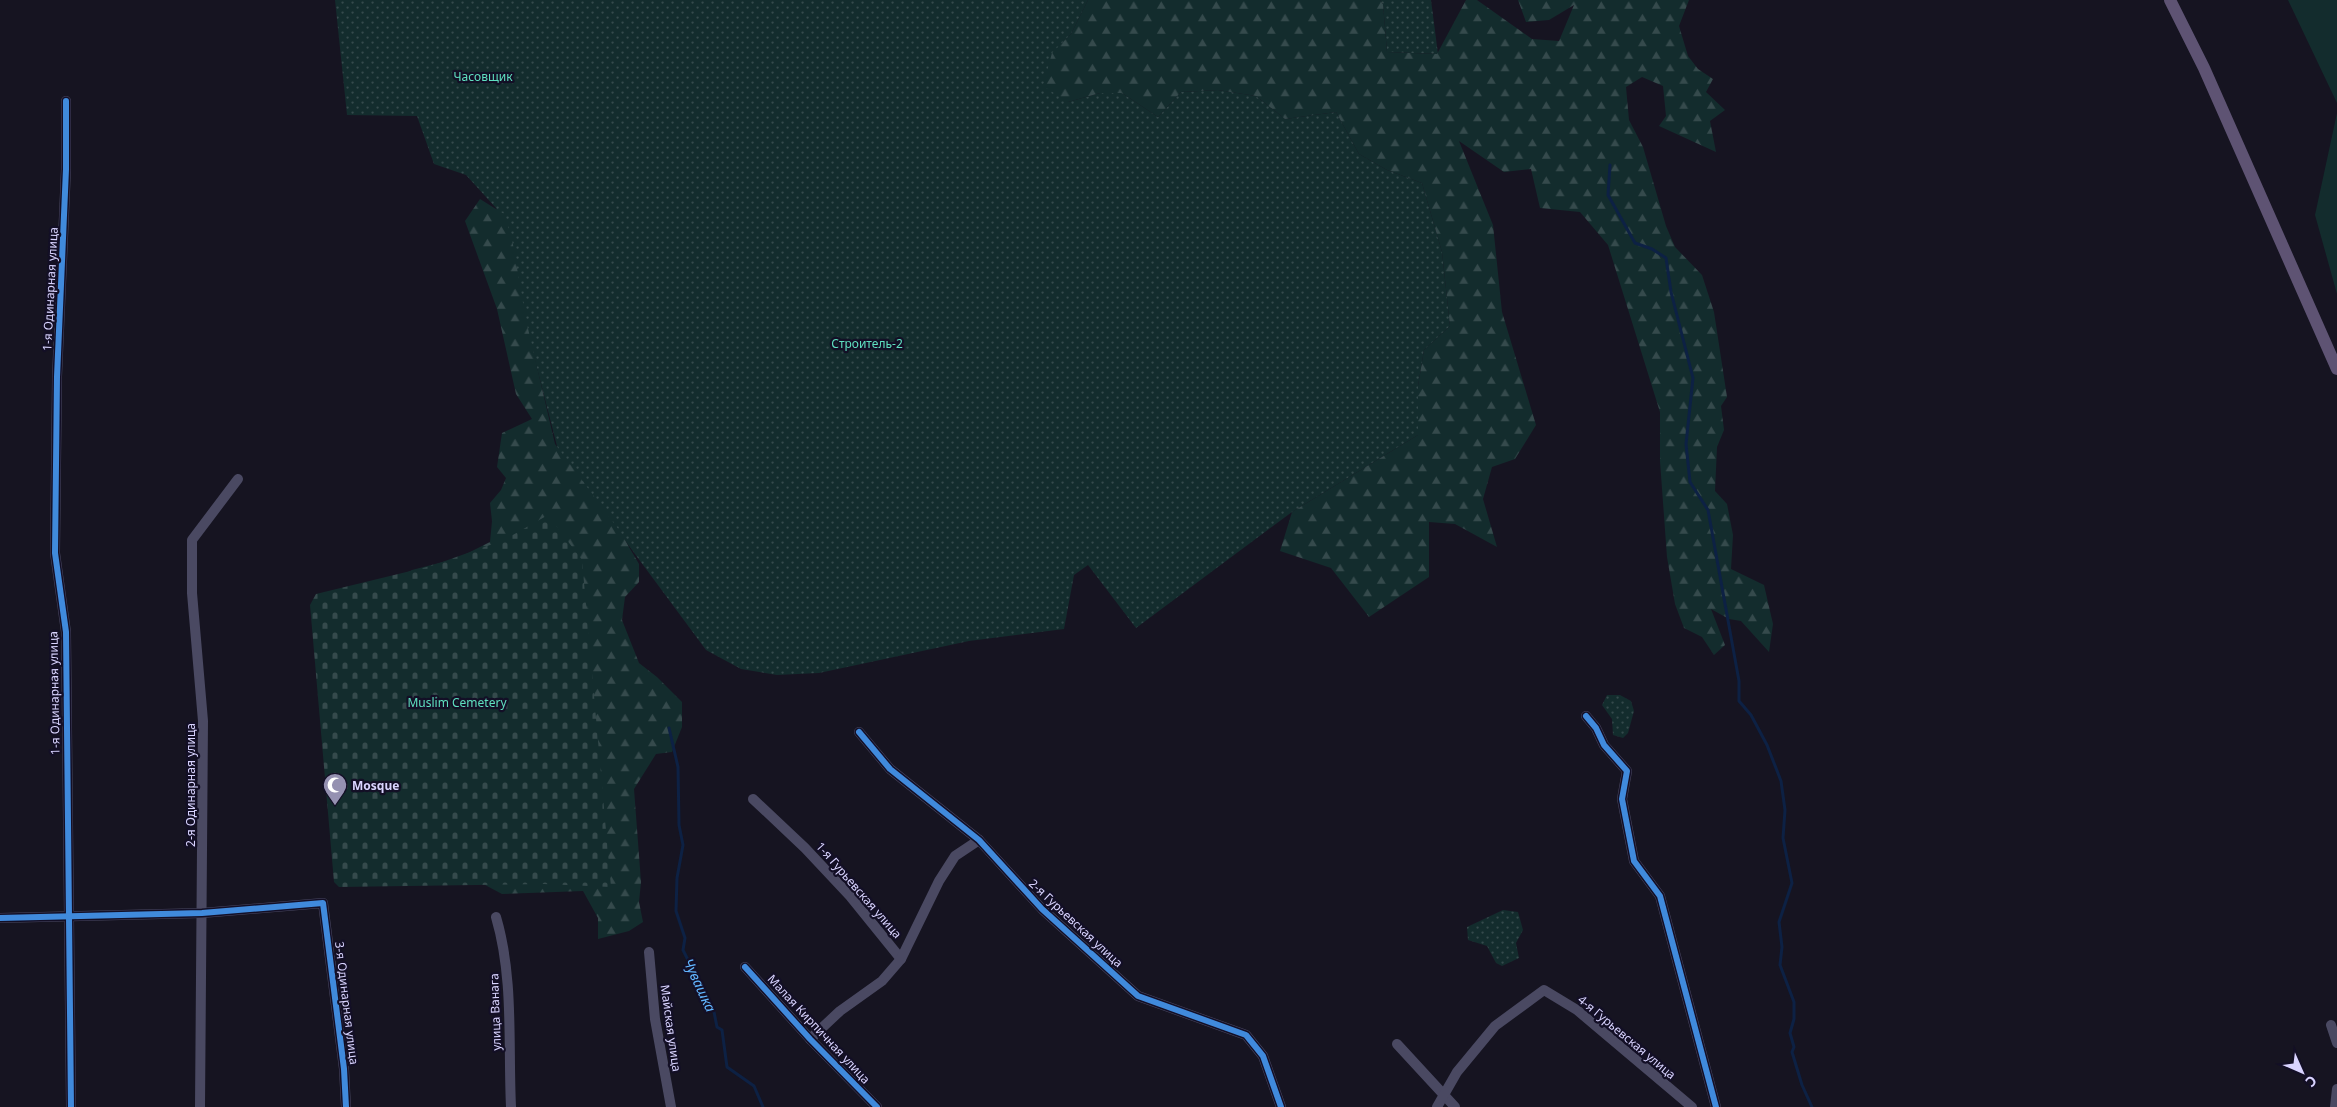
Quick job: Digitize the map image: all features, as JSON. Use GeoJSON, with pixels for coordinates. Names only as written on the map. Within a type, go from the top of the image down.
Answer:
{"type":"FeatureCollection","features":[{"type":"Feature","properties":{"kind":"main road"},"geometry":{"type":"LineString","coordinates":[[2170,0],[2204,68],[2337,369]]}},
{"type":"Feature","properties":{"kind":"street","name":"1-я Одинарная улица"},"geometry":{"type":"LineString","coordinates":[[66,100],[66,169],[57,377],[55,553],[66,632],[71,1107]]}},
{"type":"Feature","properties":{"kind":"street","name":"2-я Одинарная улица"},"geometry":{"type":"LineString","coordinates":[[200,1107],[203,721],[192,593],[192,540],[238,479]]}},
{"type":"Feature","properties":{"kind":"street"},"geometry":{"type":"LineString","coordinates":[[1586,716],[1596,728],[1604,745],[1626,772],[1622,799],[1634,861],[1660,896],[1716,1107]]}},
{"type":"Feature","properties":{"kind":"street","name":"2-я Гурьевская улица"},"geometry":{"type":"LineString","coordinates":[[859,732],[890,769],[979,840],[1042,909],[1138,996],[1246,1035],[1263,1056],[1280,1107]]}},
{"type":"Feature","properties":{"kind":"street","name":"1-я Гурьевская улица"},"geometry":{"type":"LineString","coordinates":[[753,799],[806,848],[901,958]]}},
{"type":"Feature","properties":{"kind":"street"},"geometry":{"type":"LineString","coordinates":[[810,1039],[840,1011],[882,981],[901,958],[939,881],[955,856],[979,840]]}},
{"type":"Feature","properties":{"kind":"street","name":"3-я Одинарная улица"},"geometry":{"type":"LineString","coordinates":[[202,912],[323,903],[344,1070],[346,1107]]}},
{"type":"Feature","properties":{"kind":"street"},"geometry":{"type":"LineString","coordinates":[[0,918],[68,914],[202,912]]}},
{"type":"Feature","properties":{"kind":"street","name":"улица Ванага"},"geometry":{"type":"LineString","coordinates":[[496,917],[503,940],[508,995],[510,1107]]}},
{"type":"Feature","properties":{"kind":"street","name":"Майская улица"},"geometry":{"type":"LineString","coordinates":[[649,952],[655,1019],[671,1107]]}},
{"type":"Feature","properties":{"kind":"street","name":"Малая Кирпичная улица"},"geometry":{"type":"LineString","coordinates":[[745,967],[810,1039],[877,1107]]}},
{"type":"Feature","properties":{"kind":"street","name":"4-я Гурьевская улица"},"geometry":{"type":"LineString","coordinates":[[1443,1094],[1457,1072],[1495,1026],[1544,990],[1577,1010],[1692,1107]]}},
{"type":"Feature","properties":{"kind":"street"},"geometry":{"type":"LineString","coordinates":[[2331,1025],[2337,1043]]}},
{"type":"Feature","properties":{"kind":"street"},"geometry":{"type":"LineString","coordinates":[[1396,1044],[1455,1107]]}},
{"type":"Feature","properties":{"kind":"street"},"geometry":{"type":"LineString","coordinates":[[2336,1107],[2337,1089]]}},
{"type":"Feature","properties":{"kind":"street"},"geometry":{"type":"LineString","coordinates":[[1437,1107],[1443,1094]]}},
{"type":"Feature","properties":{"kind":"green space","name":"Строитель-2"},"geometry":{"type":"Polygon","coordinates":[[[335,0],[1088,0],[1071,34],[1052,54],[1068,102],[1100,93],[1122,93],[1158,117],[1181,92],[1218,90],[1256,96],[1285,119],[1336,112],[1359,154],[1387,170],[1422,183],[1442,252],[1450,326],[1424,350],[1418,386],[1418,435],[1292,512],[1136,628],[1088,565],[1074,575],[1064,629],[969,641],[819,673],[777,675],[741,669],[706,650],[558,450],[496,208],[466,175],[434,164],[417,116],[347,115],[335,0]]]}},
{"type":"Feature","properties":{"kind":"green space"},"geometry":{"type":"Polygon","coordinates":[[[1088,0],[1380,0],[1383,4],[1387,52],[1437,54],[1466,0],[1477,0],[1532,39],[1559,41],[1574,5],[1549,20],[1526,22],[1518,0],[1689,0],[1679,26],[1688,56],[1698,69],[1713,79],[1706,92],[1725,110],[1710,121],[1716,152],[1659,126],[1666,116],[1663,86],[1642,77],[1626,87],[1629,120],[1643,147],[1666,226],[1675,247],[1702,275],[1714,312],[1727,397],[1721,406],[1724,430],[1717,447],[1715,491],[1727,504],[1733,535],[1731,569],[1764,585],[1773,624],[1769,652],[1741,621],[1729,619],[1711,609],[1725,645],[1714,655],[1702,637],[1684,628],[1675,604],[1667,557],[1660,461],[1660,412],[1608,245],[1580,212],[1540,208],[1531,169],[1504,172],[1459,141],[1493,225],[1502,312],[1536,425],[1515,459],[1492,467],[1483,499],[1497,547],[1455,524],[1429,522],[1429,577],[1369,617],[1331,568],[1280,551],[1292,512],[1418,435],[1418,386],[1424,350],[1450,326],[1442,252],[1422,183],[1387,170],[1359,154],[1336,112],[1285,119],[1256,96],[1218,90],[1181,92],[1158,117],[1122,93],[1100,93],[1068,102],[1043,86],[1052,53],[1071,34],[1088,0]]]}},
{"type":"Feature","properties":{"kind":"green space"},"geometry":{"type":"Polygon","coordinates":[[[1380,0],[1431,0],[1438,54],[1387,52],[1383,4],[1380,0]]]}},
{"type":"Feature","properties":{"kind":"green space"},"geometry":{"type":"Polygon","coordinates":[[[2288,0],[2337,0],[2337,103],[2288,0]]]}},
{"type":"Feature","properties":{"kind":"green space"},"geometry":{"type":"Polygon","coordinates":[[[2337,113],[2337,294],[2315,215],[2337,113]]]}},
{"type":"Feature","properties":{"kind":"green space","name":"Muslim Cemetery"},"geometry":{"type":"Polygon","coordinates":[[[480,199],[504,214],[512,239],[526,320],[555,444],[619,530],[639,564],[639,582],[625,597],[622,620],[639,663],[657,677],[682,702],[682,727],[672,752],[656,754],[634,789],[641,882],[639,902],[643,922],[629,931],[598,939],[598,918],[583,891],[502,894],[472,878],[324,598],[343,588],[364,590],[391,581],[412,570],[458,558],[490,542],[492,521],[490,503],[501,490],[506,478],[497,467],[502,433],[532,419],[516,394],[497,309],[465,221],[480,199]]]}},
{"type":"Feature","properties":{"kind":"green space","name":"Muslim Cemetery"},"geometry":{"type":"Polygon","coordinates":[[[548,515],[582,560],[611,887],[544,884],[339,887],[334,882],[310,605],[316,594],[431,566],[504,540],[548,515]]]}},
{"type":"Feature","properties":{"kind":"green space"},"geometry":{"type":"Polygon","coordinates":[[[1607,695],[1620,695],[1631,701],[1634,711],[1628,733],[1623,738],[1613,735],[1612,719],[1602,705],[1607,695]]]}},
{"type":"Feature","properties":{"kind":"green space"},"geometry":{"type":"Polygon","coordinates":[[[1503,910],[1518,912],[1523,930],[1516,943],[1519,958],[1502,966],[1496,963],[1487,946],[1468,940],[1467,927],[1503,910]]]}},
{"type":"Feature","properties":{"kind":"waterway"},"geometry":{"type":"LineString","coordinates":[[1610,165],[1608,195],[1635,243],[1652,249],[1666,258],[1671,292],[1693,378],[1686,444],[1690,482],[1708,510],[1739,681],[1739,701],[1751,715],[1767,745],[1781,781],[1785,810],[1783,838],[1792,883],[1779,922],[1782,947],[1780,965],[1794,1002],[1794,1019],[1790,1033],[1794,1047],[1792,1052],[1802,1085],[1812,1107]]}},
{"type":"Feature","properties":{"kind":"waterway","name":"Чувашка"},"geometry":{"type":"LineString","coordinates":[[669,728],[678,767],[679,825],[683,845],[677,878],[676,911],[685,938],[683,950],[714,1012],[717,1027],[722,1030],[727,1067],[754,1086],[763,1107]]}},
{"type":"Feature","properties":{"kind":"cycle path"},"geometry":{"type":"LineString","coordinates":[[66,101],[66,169],[57,377],[55,553],[66,632],[71,1107]]}},
{"type":"Feature","properties":{"kind":"cycle path"},"geometry":{"type":"LineString","coordinates":[[1586,716],[1596,728],[1604,745],[1627,771],[1622,799],[1634,861],[1660,896],[1716,1107]]}},
{"type":"Feature","properties":{"kind":"cycle path"},"geometry":{"type":"LineString","coordinates":[[859,732],[890,769],[979,840],[1042,909],[1138,996],[1246,1035],[1263,1056],[1281,1107]]}},
{"type":"Feature","properties":{"kind":"cycle path"},"geometry":{"type":"LineString","coordinates":[[0,918],[202,913],[323,903],[344,1069],[346,1107]]}},
{"type":"Feature","properties":{"kind":"cycle path"},"geometry":{"type":"LineString","coordinates":[[745,967],[810,1039],[877,1107]]}},
{"type":"Feature","properties":{"kind":"place","name":"Mosque"},"geometry":{"type":"Point","coordinates":[335,806]}},
{"type":"Feature","properties":{"kind":"park label","name":"Часовщик"},"geometry":{"type":"Point","coordinates":[483,76]}}]}
